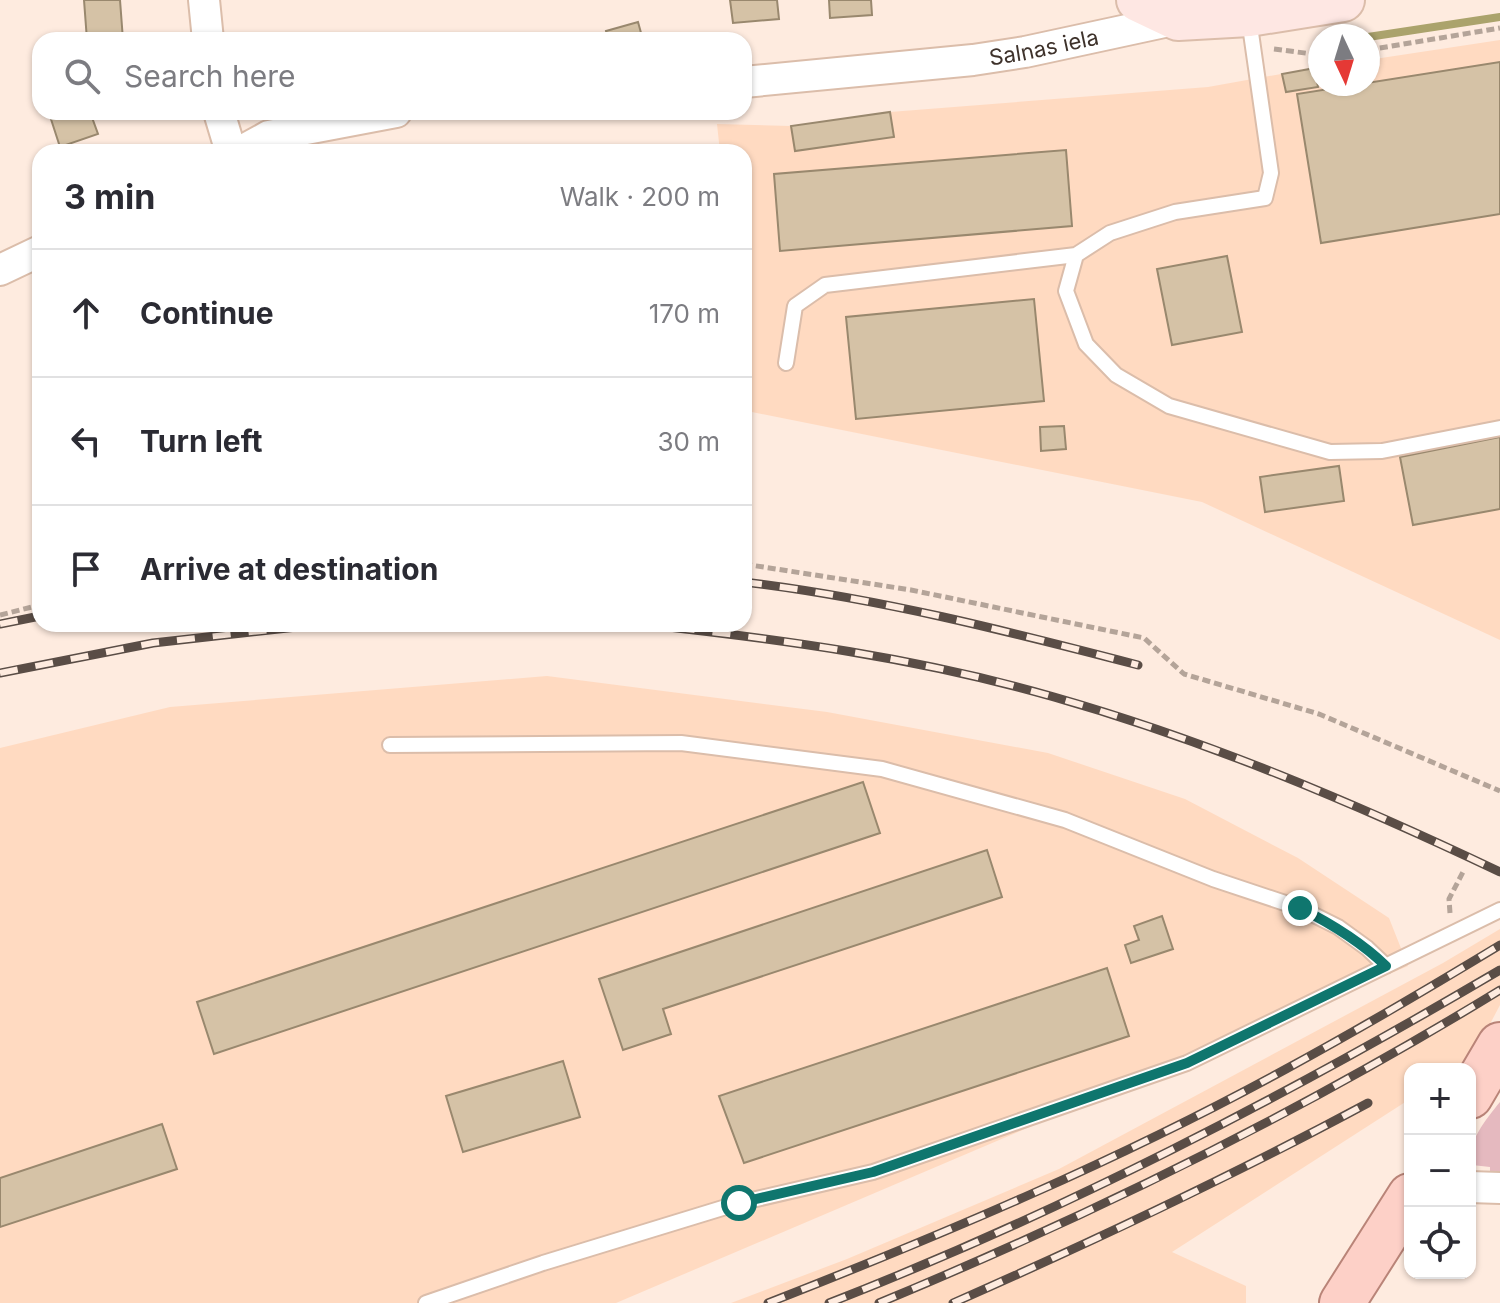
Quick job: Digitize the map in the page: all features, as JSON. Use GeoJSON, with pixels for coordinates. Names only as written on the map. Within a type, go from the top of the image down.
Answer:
{"type":"FeatureCollection","features":[{"type":"Feature","properties":{"kind":"main road"},"geometry":{"type":"LineString","coordinates":[[1138,0],[1178,19]]}},
{"type":"Feature","properties":{"kind":"main road","name":"Salnas iela"},"geometry":{"type":"LineString","coordinates":[[1178,19],[1250,29],[1343,0]]}},
{"type":"Feature","properties":{"kind":"main road"},"geometry":{"type":"LineString","coordinates":[[1476,1086],[1500,1045]]}},
{"type":"Feature","properties":{"kind":"main road"},"geometry":{"type":"LineString","coordinates":[[1342,1303],[1404,1205]]}},
{"type":"Feature","properties":{"kind":"street"},"geometry":{"type":"LineString","coordinates":[[204,0],[207,32]]}},
{"type":"Feature","properties":{"kind":"street","name":"Salnas iela"},"geometry":{"type":"LineString","coordinates":[[752,81],[986,58],[1178,19]]}},
{"type":"Feature","properties":{"kind":"street"},"geometry":{"type":"LineString","coordinates":[[221,120],[229,144]]}},
{"type":"Feature","properties":{"kind":"street"},"geometry":{"type":"LineString","coordinates":[[254,144],[269,136],[354,120]]}},
{"type":"Feature","properties":{"kind":"street"},"geometry":{"type":"LineString","coordinates":[[0,270],[32,255]]}},
{"type":"Feature","properties":{"kind":"street"},"geometry":{"type":"LineString","coordinates":[[1476,1187],[1500,1188]]}},
{"type":"Feature","properties":{"kind":"lane"},"geometry":{"type":"LineString","coordinates":[[786,363],[795,306],[825,285],[1076,255],[1110,233],[1175,212],[1265,198],[1271,173],[1250,29]]}},
{"type":"Feature","properties":{"kind":"lane"},"geometry":{"type":"LineString","coordinates":[[1076,255],[1066,291],[1086,344],[1116,375],[1169,406],[1330,452],[1382,451],[1500,428]]}},
{"type":"Feature","properties":{"kind":"lane"},"geometry":{"type":"LineString","coordinates":[[390,745],[681,743],[882,769],[1065,820],[1213,879],[1300,908],[1338,927],[1386,966]]}},
{"type":"Feature","properties":{"kind":"lane"},"geometry":{"type":"LineString","coordinates":[[426,1303],[543,1263],[739,1203],[873,1172],[1172,1068],[1500,910]]}},
{"type":"Feature","properties":{"kind":"path"},"geometry":{"type":"LineString","coordinates":[[1380,48],[1500,28]]}},
{"type":"Feature","properties":{"kind":"path"},"geometry":{"type":"LineString","coordinates":[[1250,29],[1294,53],[1308,54]]}},
{"type":"Feature","properties":{"kind":"path"},"geometry":{"type":"LineString","coordinates":[[752,565],[911,590],[1144,638],[1184,674],[1319,714],[1500,791]]}},
{"type":"Feature","properties":{"kind":"path"},"geometry":{"type":"LineString","coordinates":[[0,615],[32,607]]}},
{"type":"Feature","properties":{"kind":"path"},"geometry":{"type":"LineString","coordinates":[[1449,899],[1464,870]]}},
{"type":"Feature","properties":{"kind":"shaded area"},"geometry":{"type":"Polygon","coordinates":[[[1500,40],[1500,640],[1202,502],[752,412],[752,144],[719,144],[717,124],[791,126],[890,112],[1208,87],[1308,69],[1308,96],[1380,96],[1380,58],[1500,40]]]}},
{"type":"Feature","properties":{"kind":"shaded area"},"geometry":{"type":"Polygon","coordinates":[[[547,676],[827,712],[1048,753],[1185,799],[1298,858],[1389,918],[1408,966],[616,1303],[0,1303],[0,748],[170,707],[547,676]]]}},
{"type":"Feature","properties":{"kind":"shaded area"},"geometry":{"type":"Polygon","coordinates":[[[1500,929],[1500,1005],[1471,1060],[1466,1063],[1404,1063],[1404,1103],[1172,1252],[1246,1286],[1246,1303],[731,1303],[847,1259],[1059,1169],[1443,963],[1500,929]]]}},
{"type":"Feature","properties":{"kind":"shaded area"},"geometry":{"type":"Polygon","coordinates":[[[1500,1102],[1500,1178],[1490,1179],[1490,1167],[1476,1165],[1476,1136],[1500,1102]]]}},
{"type":"Feature","properties":{"kind":"building"},"geometry":{"type":"Polygon","coordinates":[[[84,0],[120,0],[122,32],[86,32],[84,0]]]}},
{"type":"Feature","properties":{"kind":"building"},"geometry":{"type":"Polygon","coordinates":[[[730,0],[777,0],[779,19],[733,23],[730,0]]]}},
{"type":"Feature","properties":{"kind":"building"},"geometry":{"type":"Polygon","coordinates":[[[829,0],[871,0],[872,15],[830,18],[829,0]]]}},
{"type":"Feature","properties":{"kind":"building"},"geometry":{"type":"Polygon","coordinates":[[[638,22],[641,32],[606,32],[638,22]]]}},
{"type":"Feature","properties":{"kind":"building"},"geometry":{"type":"Polygon","coordinates":[[[1500,62],[1500,214],[1321,243],[1297,94],[1380,96],[1380,81],[1500,62]]]}},
{"type":"Feature","properties":{"kind":"building"},"geometry":{"type":"Polygon","coordinates":[[[1308,69],[1308,89],[1286,92],[1282,74],[1308,69]]]}},
{"type":"Feature","properties":{"kind":"building"},"geometry":{"type":"Polygon","coordinates":[[[890,112],[894,137],[795,151],[791,126],[890,112]]]}},
{"type":"Feature","properties":{"kind":"building"},"geometry":{"type":"Polygon","coordinates":[[[51,120],[93,120],[98,134],[69,144],[59,144],[51,120]]]}},
{"type":"Feature","properties":{"kind":"building"},"geometry":{"type":"Polygon","coordinates":[[[1066,150],[1072,226],[780,251],[774,174],[1066,150]]]}},
{"type":"Feature","properties":{"kind":"building"},"geometry":{"type":"Polygon","coordinates":[[[1227,256],[1242,332],[1172,345],[1157,269],[1227,256]]]}},
{"type":"Feature","properties":{"kind":"building"},"geometry":{"type":"Polygon","coordinates":[[[1034,299],[1044,401],[856,419],[846,317],[1034,299]]]}},
{"type":"Feature","properties":{"kind":"building"},"geometry":{"type":"Polygon","coordinates":[[[1064,426],[1066,449],[1041,451],[1040,427],[1064,426]]]}},
{"type":"Feature","properties":{"kind":"building"},"geometry":{"type":"Polygon","coordinates":[[[1500,437],[1500,509],[1413,525],[1400,457],[1500,437]]]}},
{"type":"Feature","properties":{"kind":"building"},"geometry":{"type":"Polygon","coordinates":[[[1339,466],[1344,501],[1265,512],[1260,477],[1339,466]]]}},
{"type":"Feature","properties":{"kind":"building"},"geometry":{"type":"Polygon","coordinates":[[[863,782],[880,833],[214,1054],[197,1002],[863,782]]]}},
{"type":"Feature","properties":{"kind":"building"},"geometry":{"type":"Polygon","coordinates":[[[987,850],[1002,897],[663,1009],[671,1034],[623,1050],[599,979],[987,850]]]}},
{"type":"Feature","properties":{"kind":"building"},"geometry":{"type":"Polygon","coordinates":[[[1162,916],[1173,949],[1131,963],[1125,945],[1139,940],[1134,926],[1162,916]]]}},
{"type":"Feature","properties":{"kind":"building"},"geometry":{"type":"Polygon","coordinates":[[[1107,968],[1129,1036],[744,1163],[719,1096],[1107,968]]]}},
{"type":"Feature","properties":{"kind":"building"},"geometry":{"type":"Polygon","coordinates":[[[563,1061],[580,1117],[463,1152],[446,1096],[563,1061]]]}},
{"type":"Feature","properties":{"kind":"building"},"geometry":{"type":"Polygon","coordinates":[[[162,1124],[177,1169],[0,1227],[0,1178],[162,1124]]]}},
{"type":"Feature","properties":{"kind":"waterway"},"geometry":{"type":"LineString","coordinates":[[1380,35],[1500,17]]}},
{"type":"Feature","properties":{"kind":"railway"},"geometry":{"type":"LineString","coordinates":[[752,583],[893,606],[1138,665]]}},
{"type":"Feature","properties":{"kind":"railway"},"geometry":{"type":"LineString","coordinates":[[0,624],[32,618]]}},
{"type":"Feature","properties":{"kind":"railway"},"geometry":{"type":"LineString","coordinates":[[0,673],[153,643],[252,632]]}},
{"type":"Feature","properties":{"kind":"railway"},"geometry":{"type":"LineString","coordinates":[[710,632],[952,671],[1111,714],[1280,775],[1500,872]]}},
{"type":"Feature","properties":{"kind":"railway"},"geometry":{"type":"LineString","coordinates":[[768,1303],[965,1223],[1160,1134],[1313,1054],[1500,945]]}},
{"type":"Feature","properties":{"kind":"railway"},"geometry":{"type":"LineString","coordinates":[[829,1303],[1002,1230],[1171,1150],[1337,1063],[1500,970]]}},
{"type":"Feature","properties":{"kind":"railway"},"geometry":{"type":"LineString","coordinates":[[879,1303],[1039,1234],[1196,1159],[1349,1078],[1500,990]]}},
{"type":"Feature","properties":{"kind":"railway"},"geometry":{"type":"LineString","coordinates":[[953,1303],[1162,1207],[1368,1103]]}},
{"type":"Feature","properties":{"kind":"route"},"geometry":{"type":"LineString","coordinates":[[739,1203],[873,1172],[1187,1063],[1386,966],[1338,927],[1300,908]]}}]}
